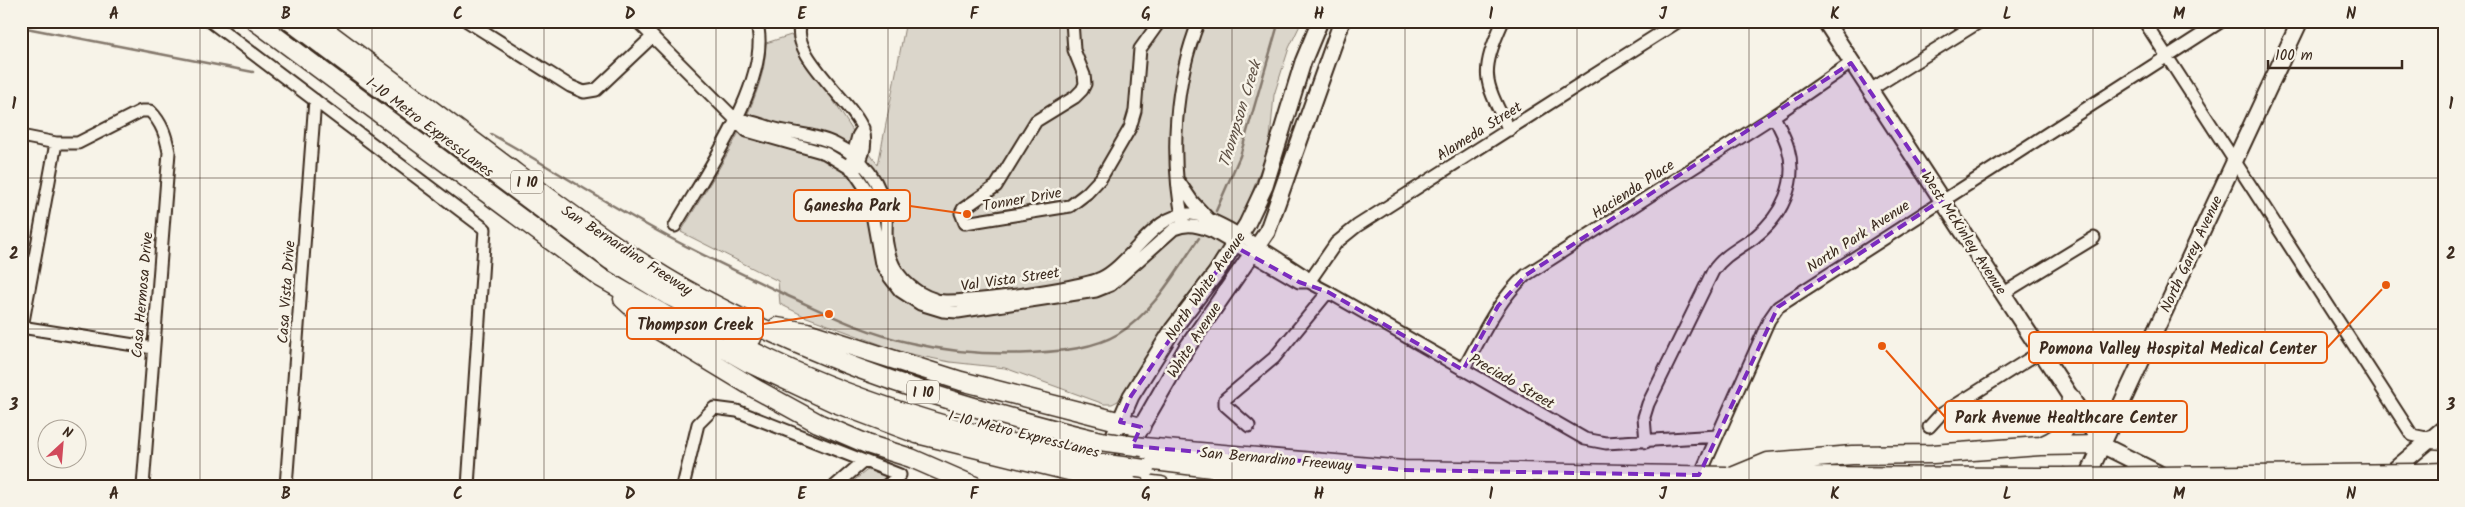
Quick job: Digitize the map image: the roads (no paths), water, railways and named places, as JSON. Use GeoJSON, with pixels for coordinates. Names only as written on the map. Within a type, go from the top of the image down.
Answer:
{"type":"FeatureCollection","features":[{"type":"Feature","properties":{"kind":"highway","name":"San Bernardino Freeway"},"geometry":{"type":"LineString","coordinates":[[255,21],[601,278],[747,362],[835,403],[917,434],[1093,463],[1142,458],[1404,470],[1977,481],[2063,477],[2444,472]]}},
{"type":"Feature","properties":{"kind":"highway","name":"I-10 Metro ExpressLanes"},"geometry":{"type":"LineString","coordinates":[[271,21],[574,248],[670,308],[744,348],[829,386],[888,408],[993,440],[1093,463]]}},
{"type":"Feature","properties":{"kind":"highway","name":"I-10 Metro ExpressLanes"},"geometry":{"type":"LineString","coordinates":[[290,21],[610,260],[677,300],[781,352],[836,376],[919,406],[1093,463]]}},
{"type":"Feature","properties":{"kind":"highway","name":"San Bernardino Freeway"},"geometry":{"type":"LineString","coordinates":[[313,21],[549,198],[648,267],[700,298],[854,368],[1007,418],[1093,463],[1120,484],[1161,486]]}},
{"type":"Feature","properties":{"kind":"highway"},"geometry":{"type":"LineString","coordinates":[[601,278],[655,328],[754,388],[818,423],[858,441],[911,458],[975,486]]}},
{"type":"Feature","properties":{"kind":"highway"},"geometry":{"type":"LineString","coordinates":[[754,324],[807,332],[961,381],[1141,427]]}},
{"type":"Feature","properties":{"kind":"highway"},"geometry":{"type":"LineString","coordinates":[[2040,446],[2057,439],[2062,434],[2070,415],[2071,398]]}},
{"type":"Feature","properties":{"kind":"highway"},"geometry":{"type":"LineString","coordinates":[[1730,476],[1768,462],[2040,446],[2102,445]]}},
{"type":"Feature","properties":{"kind":"highway"},"geometry":{"type":"LineString","coordinates":[[1142,458],[1185,476],[1280,486]]}},
{"type":"Feature","properties":{"kind":"highway"},"geometry":{"type":"LineString","coordinates":[[1142,458],[1252,473],[1451,486]]}},
{"type":"Feature","properties":{"kind":"main road","name":"North White Avenue"},"geometry":{"type":"LineString","coordinates":[[1093,463],[1120,422],[1131,396],[1173,329],[1216,274],[1237,241],[1265,186],[1303,62],[1320,21]]}},
{"type":"Feature","properties":{"kind":"main road","name":"North White Avenue"},"geometry":{"type":"LineString","coordinates":[[1254,251],[1267,232],[1342,21]]}},
{"type":"Feature","properties":{"kind":"main road","name":"West McKinley Avenue"},"geometry":{"type":"LineString","coordinates":[[1825,21],[2102,445]]}},
{"type":"Feature","properties":{"kind":"main road","name":"North Garey Avenue"},"geometry":{"type":"LineString","coordinates":[[2083,486],[2300,21]]}},
{"type":"Feature","properties":{"kind":"main road","name":"White Avenue"},"geometry":{"type":"LineString","coordinates":[[1120,484],[1141,427],[1186,349],[1254,251]]}},
{"type":"Feature","properties":{"kind":"main road"},"geometry":{"type":"LineString","coordinates":[[2375,486],[2439,435]]}},
{"type":"Feature","properties":{"kind":"main road"},"geometry":{"type":"LineString","coordinates":[[2102,445],[2184,486]]}},
{"type":"Feature","properties":{"kind":"street"},"geometry":{"type":"LineString","coordinates":[[210,21],[484,229],[468,486]]}},
{"type":"Feature","properties":{"kind":"street"},"geometry":{"type":"LineString","coordinates":[[467,21],[570,86],[584,92],[596,90],[652,37]]}},
{"type":"Feature","properties":{"kind":"street","name":"Val Vista Street"},"geometry":{"type":"LineString","coordinates":[[637,21],[747,131],[825,153],[854,164],[873,190],[881,264],[900,291],[913,300],[943,311],[958,312],[1018,304],[1079,295],[1106,288],[1183,220]]}},
{"type":"Feature","properties":{"kind":"street"},"geometry":{"type":"LineString","coordinates":[[675,226],[736,120],[753,83],[760,57],[760,31],[756,21]]}},
{"type":"Feature","properties":{"kind":"street"},"geometry":{"type":"LineString","coordinates":[[802,21],[800,26],[801,42],[808,56],[863,128],[858,136],[854,164]]}},
{"type":"Feature","properties":{"kind":"street","name":"Tonner Drive"},"geometry":{"type":"LineString","coordinates":[[1072,21],[1074,50],[1084,75],[1085,84],[1082,90],[1036,121],[996,186],[962,209],[961,213],[965,223],[1070,206],[1087,193],[1101,178],[1130,128],[1136,111],[1140,49],[1160,21]]}},
{"type":"Feature","properties":{"kind":"street"},"geometry":{"type":"LineString","coordinates":[[1183,220],[1177,178],[1180,91],[1187,49],[1199,21]]}},
{"type":"Feature","properties":{"kind":"street"},"geometry":{"type":"LineString","coordinates":[[1503,21],[1486,66],[1488,87],[1509,130]]}},
{"type":"Feature","properties":{"kind":"street","name":"Alameda Street"},"geometry":{"type":"LineString","coordinates":[[1309,282],[1336,243],[1357,226],[1680,21]]}},
{"type":"Feature","properties":{"kind":"street"},"geometry":{"type":"LineString","coordinates":[[1870,90],[1981,21]]}},
{"type":"Feature","properties":{"kind":"street"},"geometry":{"type":"LineString","coordinates":[[2144,21],[2234,163],[2412,435],[2439,435]]}},
{"type":"Feature","properties":{"kind":"street","name":"North Park Avenue"},"geometry":{"type":"LineString","coordinates":[[1695,486],[1770,320],[1778,307],[2222,21]]}},
{"type":"Feature","properties":{"kind":"street","name":"Hacienda Place"},"geometry":{"type":"LineString","coordinates":[[1463,370],[1498,306],[1511,288],[1526,275],[1774,116],[1851,63]]}},
{"type":"Feature","properties":{"kind":"street","name":"Casa Vista Drive"},"geometry":{"type":"LineString","coordinates":[[286,486],[316,100]]}},
{"type":"Feature","properties":{"kind":"street","name":"Casa Hermosa Drive"},"geometry":{"type":"LineString","coordinates":[[56,143],[78,143],[134,113],[150,111],[158,119],[166,135],[169,152],[143,486]]}},
{"type":"Feature","properties":{"kind":"street"},"geometry":{"type":"LineString","coordinates":[[1646,442],[1644,417],[1648,404],[1713,270],[1720,261],[1756,236],[1770,222],[1786,197],[1791,184],[1790,157],[1774,116]]}},
{"type":"Feature","properties":{"kind":"street"},"geometry":{"type":"LineString","coordinates":[[21,136],[56,143],[21,327],[153,348]]}},
{"type":"Feature","properties":{"kind":"street"},"geometry":{"type":"LineString","coordinates":[[1177,178],[1193,202],[1209,220],[1237,241]]}},
{"type":"Feature","properties":{"kind":"street"},"geometry":{"type":"LineString","coordinates":[[1183,220],[1192,214],[1209,220]]}},
{"type":"Feature","properties":{"kind":"street"},"geometry":{"type":"LineString","coordinates":[[1183,220],[1237,241]]}},
{"type":"Feature","properties":{"kind":"street"},"geometry":{"type":"LineString","coordinates":[[2004,293],[2094,238]]}},
{"type":"Feature","properties":{"kind":"street","name":"Preciado Street"},"geometry":{"type":"LineString","coordinates":[[1237,241],[1299,282],[1309,282],[1328,292],[1585,440],[1606,444],[1717,436]]}},
{"type":"Feature","properties":{"kind":"street"},"geometry":{"type":"LineString","coordinates":[[1249,426],[1225,405],[1224,399],[1274,358],[1328,292]]}},
{"type":"Feature","properties":{"kind":"street"},"geometry":{"type":"LineString","coordinates":[[1929,427],[1940,416],[2040,352]]}},
{"type":"Feature","properties":{"kind":"street"},"geometry":{"type":"LineString","coordinates":[[683,486],[698,424],[714,408],[737,411],[900,475],[886,486]]}},
{"type":"Feature","properties":{"kind":"street"},"geometry":{"type":"LineString","coordinates":[[835,486],[864,461]]}},
{"type":"Feature","properties":{"kind":"waterway","name":"Thompson Creek"},"geometry":{"type":"LineString","coordinates":[[1216,211],[1240,156],[1279,21]]}},
{"type":"Feature","properties":{"kind":"waterway","name":"Thompson Creek"},"geometry":{"type":"LineString","coordinates":[[21,27],[253,72]]}},
{"type":"Feature","properties":{"kind":"waterway","name":"Thompson Creek"},"geometry":{"type":"LineString","coordinates":[[491,134],[663,234],[786,295],[879,334],[941,349],[1002,354],[1032,353],[1087,346],[1108,339],[1131,325],[1153,303],[1199,238]]}},
{"type":"Feature","properties":{"kind":"place","name":"Ganesha Park"},"geometry":{"type":"Point","coordinates":[967,214]}},
{"type":"Feature","properties":{"kind":"place","name":"Pomona Valley Hospital Medical Center"},"geometry":{"type":"Point","coordinates":[2386,285]}},
{"type":"Feature","properties":{"kind":"place","name":"Thompson Creek"},"geometry":{"type":"Point","coordinates":[829,314]}},
{"type":"Feature","properties":{"kind":"place","name":"Park Avenue Healthcare Center"},"geometry":{"type":"Point","coordinates":[1882,346]}}]}
